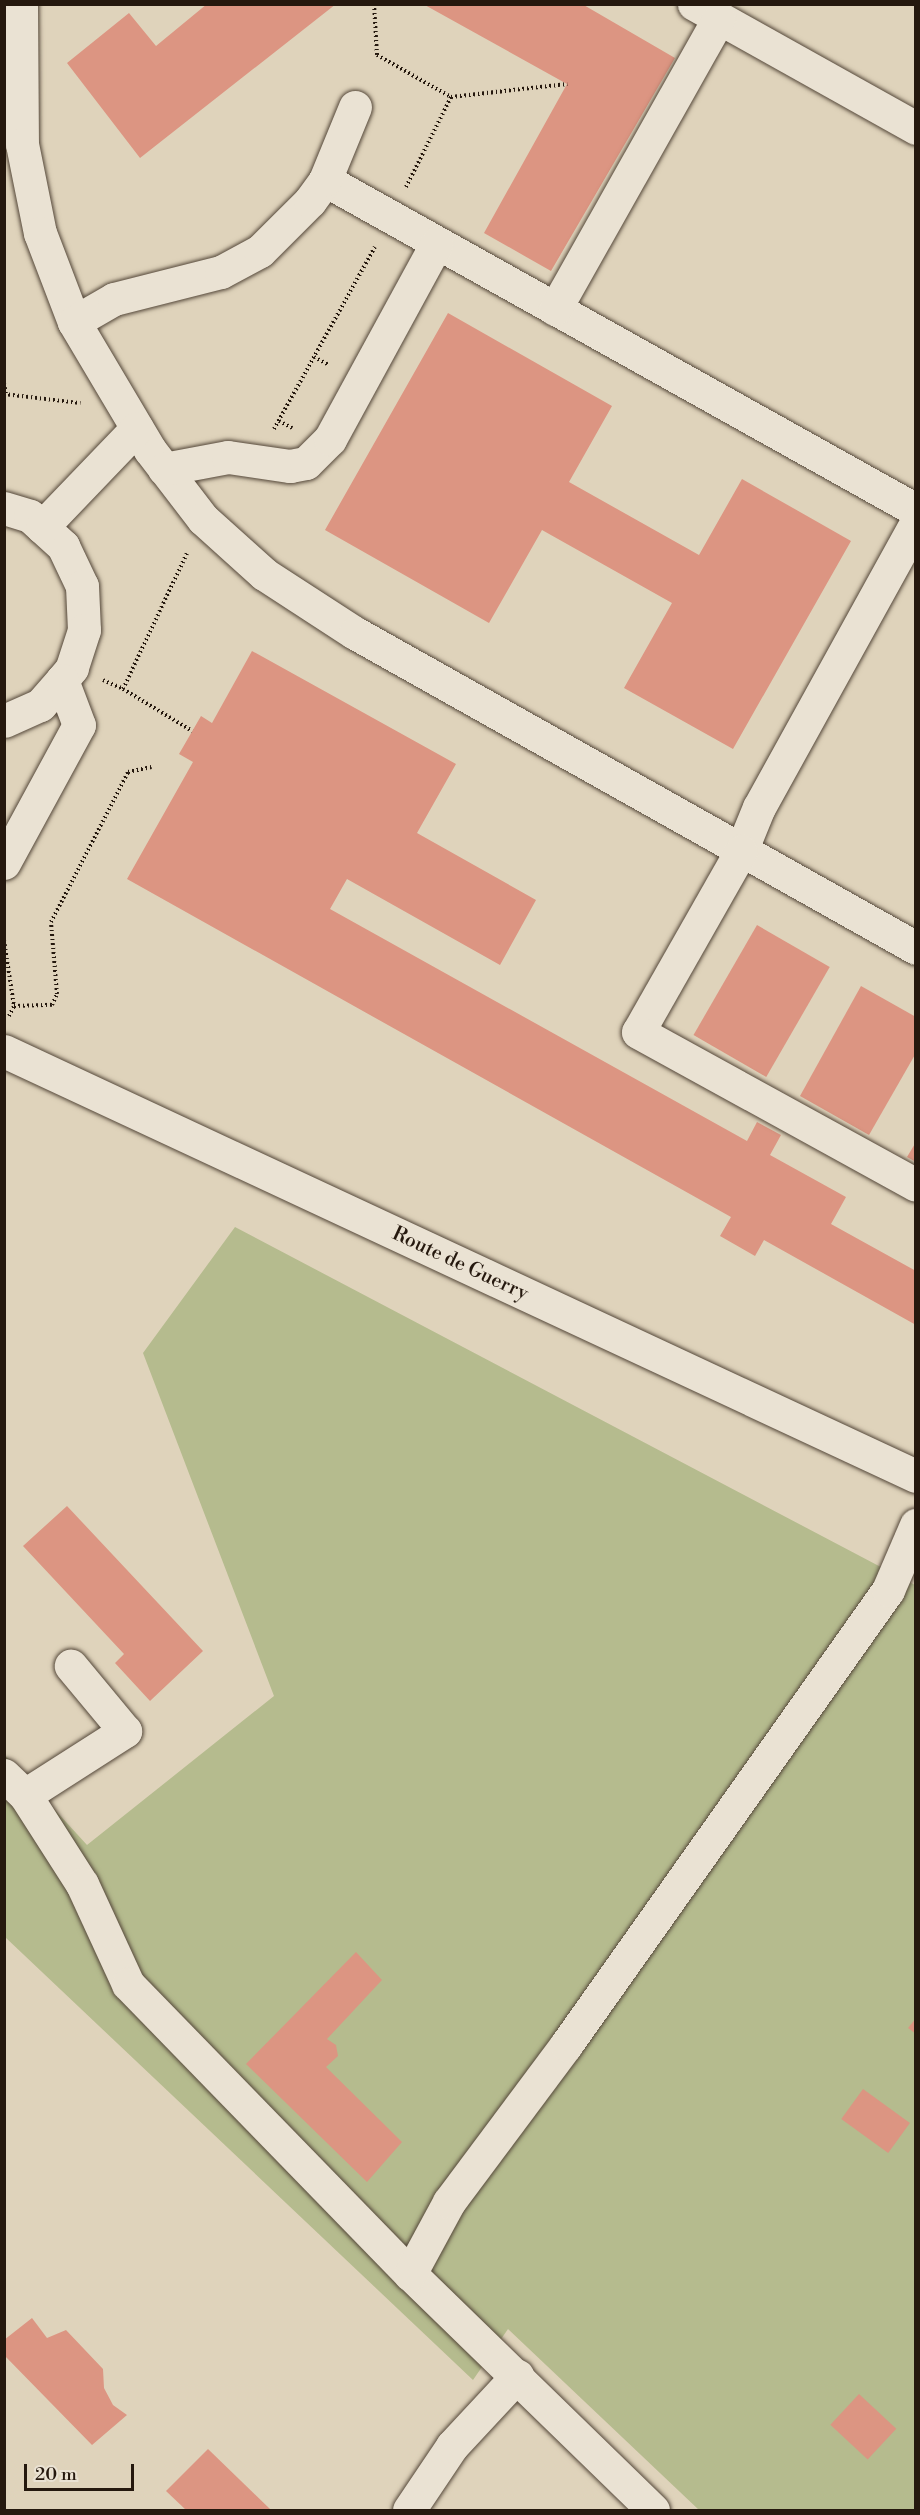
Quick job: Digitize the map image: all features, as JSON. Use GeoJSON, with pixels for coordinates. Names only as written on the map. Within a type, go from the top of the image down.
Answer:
{"type":"FeatureCollection","features":[{"type":"Feature","properties":{"kind":"street"},"geometry":{"type":"LineString","coordinates":[[21,4],[22,144],[40,233],[74,322],[164,469],[204,519],[264,574],[355,633],[915,948]]}},
{"type":"Feature","properties":{"kind":"street"},"geometry":{"type":"LineString","coordinates":[[555,309],[706,11],[915,128]]}},
{"type":"Feature","properties":{"kind":"street"},"geometry":{"type":"LineString","coordinates":[[74,322],[114,299],[243,262],[280,233],[325,180],[355,106]]}},
{"type":"Feature","properties":{"kind":"street"},"geometry":{"type":"LineString","coordinates":[[325,180],[915,510]]}},
{"type":"Feature","properties":{"kind":"street"},"geometry":{"type":"LineString","coordinates":[[164,469],[228,457],[290,466],[306,463],[330,438],[437,243]]}},
{"type":"Feature","properties":{"kind":"street"},"geometry":{"type":"LineString","coordinates":[[42,527],[137,428]]}},
{"type":"Feature","properties":{"kind":"street"},"geometry":{"type":"LineString","coordinates":[[4,508],[30,516],[63,546],[82,586],[84,630],[67,674],[40,705],[4,722]]}},
{"type":"Feature","properties":{"kind":"street"},"geometry":{"type":"LineString","coordinates":[[915,523],[759,807],[741,851],[638,1032],[915,1185]]}},
{"type":"Feature","properties":{"kind":"street"},"geometry":{"type":"LineString","coordinates":[[4,863],[79,725],[67,674]]}},
{"type":"Feature","properties":{"kind":"street","name":"Route de Guerry"},"geometry":{"type":"LineString","coordinates":[[4,1051],[915,1476]]}},
{"type":"Feature","properties":{"kind":"street"},"geometry":{"type":"LineString","coordinates":[[410,2274],[449,2202],[573,2035],[888,1590],[915,1525]]}},
{"type":"Feature","properties":{"kind":"street"},"geometry":{"type":"LineString","coordinates":[[71,1666],[125,1731],[15,1785],[82,1884],[128,1984],[410,2274],[653,2511]]}},
{"type":"Feature","properties":{"kind":"street"},"geometry":{"type":"LineString","coordinates":[[409,2511],[452,2446],[517,2376]]}},
{"type":"Feature","properties":{"kind":"path"},"geometry":{"type":"LineString","coordinates":[[374,4],[377,55],[451,97]]}},
{"type":"Feature","properties":{"kind":"path"},"geometry":{"type":"LineString","coordinates":[[4,383],[6,394]]}},
{"type":"Feature","properties":{"kind":"path"},"geometry":{"type":"LineString","coordinates":[[123,689],[204,519]]}},
{"type":"Feature","properties":{"kind":"path"},"geometry":{"type":"LineString","coordinates":[[67,674],[123,689],[192,732]]}},
{"type":"Feature","properties":{"kind":"path"},"geometry":{"type":"LineString","coordinates":[[14,1006],[52,1005],[57,994],[51,922],[128,772],[152,767]]}},
{"type":"Feature","properties":{"kind":"path"},"geometry":{"type":"LineString","coordinates":[[4,940],[14,1006],[4,1024]]}},
{"type":"Feature","properties":{"kind":"green space"},"geometry":{"type":"Polygon","coordinates":[[[235,1227],[915,1585],[915,2510],[699,2510],[508,2329],[473,2380],[5,1937],[4,1754],[87,1845],[274,1696],[143,1353],[235,1227]]]}},
{"type":"Feature","properties":{"kind":"building"},"geometry":{"type":"Polygon","coordinates":[[[207,4],[336,4],[140,158],[67,63],[129,13],[156,46],[207,4]]]}},
{"type":"Feature","properties":{"kind":"building"},"geometry":{"type":"Polygon","coordinates":[[[423,4],[582,4],[675,58],[551,271],[484,233],[567,84],[423,4]]]}},
{"type":"Feature","properties":{"kind":"building"},"geometry":{"type":"Polygon","coordinates":[[[448,313],[612,406],[569,482],[699,555],[742,479],[851,541],[733,749],[624,688],[672,603],[542,530],[489,623],[325,530],[448,313]]]}},
{"type":"Feature","properties":{"kind":"building"},"geometry":{"type":"Polygon","coordinates":[[[252,651],[456,764],[417,833],[536,900],[500,965],[347,879],[330,909],[747,1141],[757,1122],[781,1135],[770,1155],[846,1197],[831,1224],[916,1271],[916,1325],[764,1240],[755,1256],[720,1236],[731,1217],[127,879],[193,762],[179,754],[201,716],[212,723],[252,651]]]}},
{"type":"Feature","properties":{"kind":"building"},"geometry":{"type":"Polygon","coordinates":[[[757,925],[830,967],[766,1077],[694,1035],[757,925]]]}},
{"type":"Feature","properties":{"kind":"building"},"geometry":{"type":"Polygon","coordinates":[[[861,986],[916,1017],[916,1053],[869,1135],[800,1096],[861,986]]]}},
{"type":"Feature","properties":{"kind":"building"},"geometry":{"type":"Polygon","coordinates":[[[916,1142],[916,1162],[907,1157],[916,1142]]]}},
{"type":"Feature","properties":{"kind":"building"},"geometry":{"type":"Polygon","coordinates":[[[67,1506],[203,1651],[150,1701],[115,1663],[124,1654],[23,1546],[67,1506]]]}},
{"type":"Feature","properties":{"kind":"building"},"geometry":{"type":"Polygon","coordinates":[[[356,1952],[382,1980],[327,2039],[336,2045],[338,2056],[326,2067],[402,2142],[367,2182],[246,2064],[356,1952]]]}},
{"type":"Feature","properties":{"kind":"building"},"geometry":{"type":"Polygon","coordinates":[[[916,2018],[916,2034],[908,2028],[916,2018]]]}},
{"type":"Feature","properties":{"kind":"building"},"geometry":{"type":"Polygon","coordinates":[[[863,2089],[910,2123],[888,2153],[841,2119],[863,2089]]]}},
{"type":"Feature","properties":{"kind":"building"},"geometry":{"type":"Polygon","coordinates":[[[32,2318],[47,2338],[66,2330],[103,2369],[104,2388],[113,2405],[127,2415],[92,2445],[4,2355],[4,2340],[32,2318]]]}},
{"type":"Feature","properties":{"kind":"building"},"geometry":{"type":"Polygon","coordinates":[[[859,2394],[896,2429],[868,2459],[830,2425],[859,2394]]]}},
{"type":"Feature","properties":{"kind":"building"},"geometry":{"type":"Polygon","coordinates":[[[208,2449],[271,2510],[186,2510],[166,2491],[208,2449]]]}}]}
